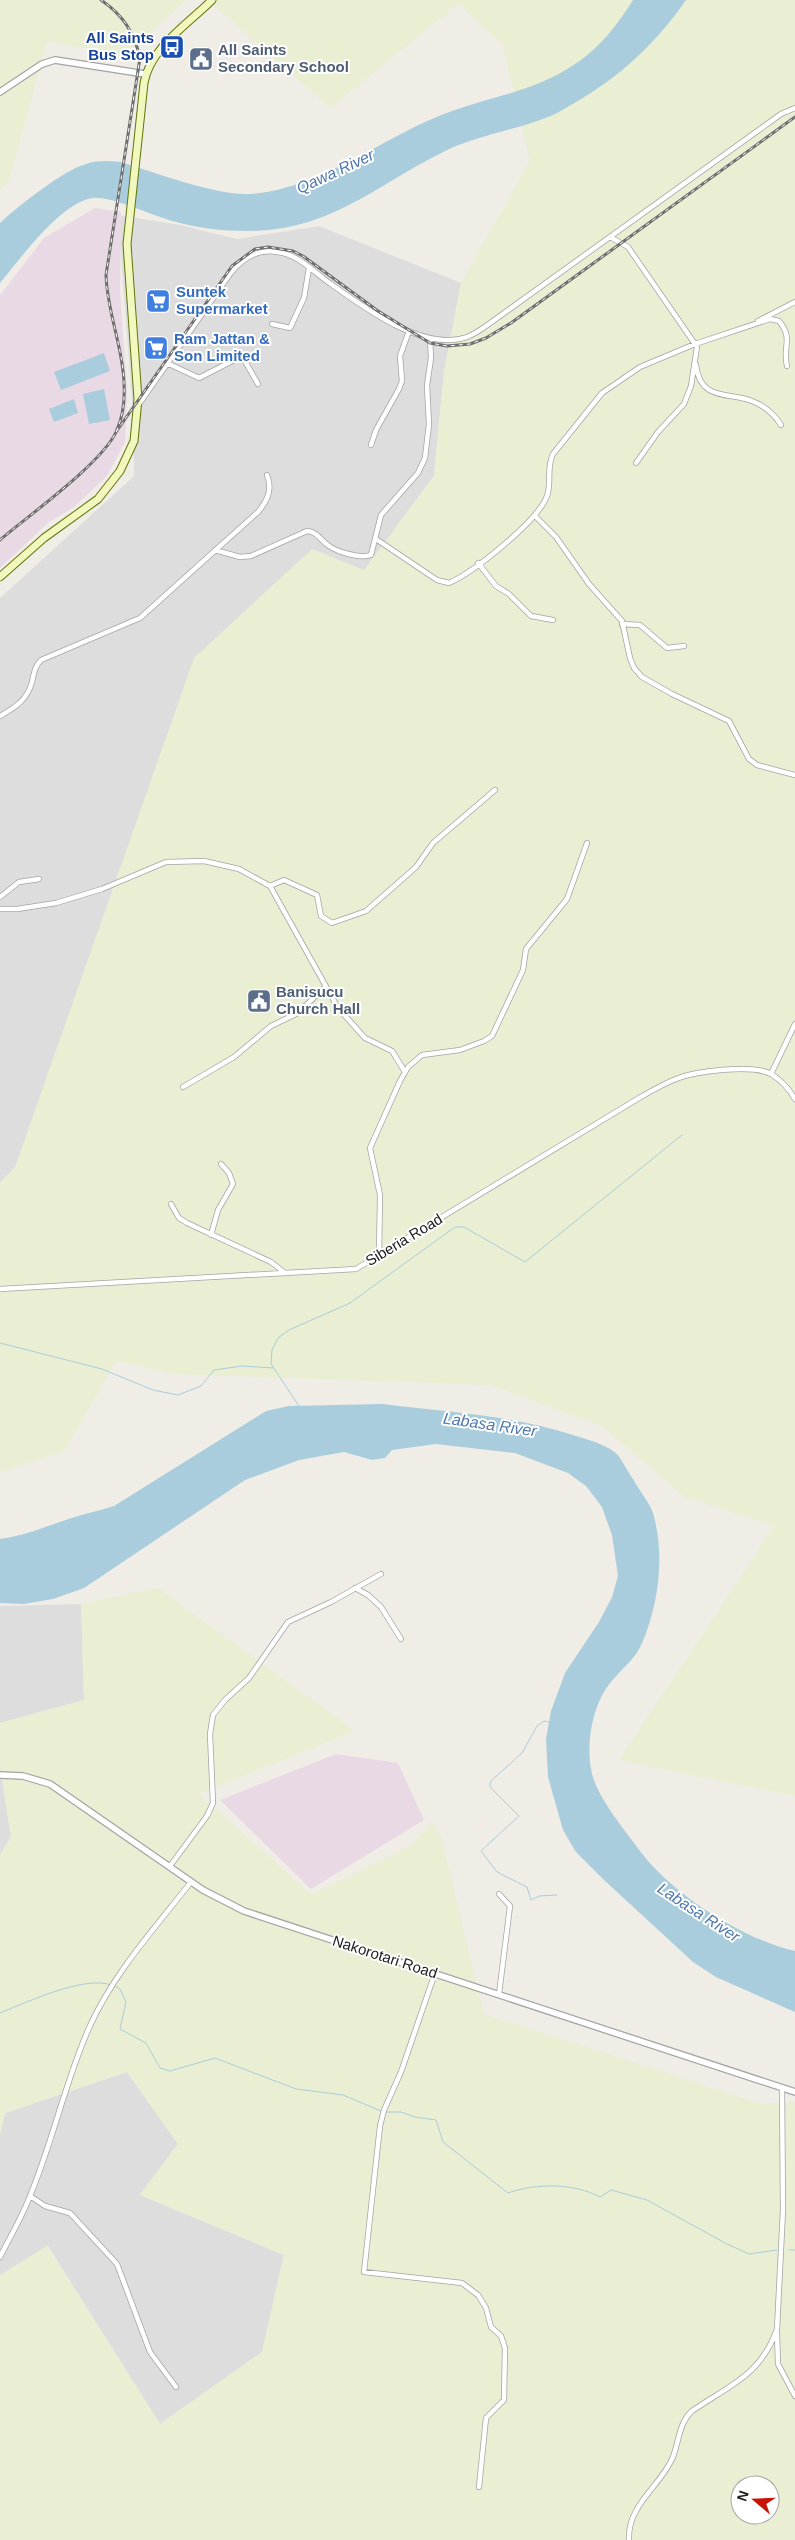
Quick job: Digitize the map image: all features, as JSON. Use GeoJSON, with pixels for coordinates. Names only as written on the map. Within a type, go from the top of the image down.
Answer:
{"type":"FeatureCollection","features":[{"type":"Feature","properties":{"kind":"main road"},"geometry":{"type":"LineString","coordinates":[[0,577],[38,543],[88,506],[108,488],[120,471],[134,441],[138,405],[128,257],[130,213],[145,74],[165,46],[212,0]]}},
{"type":"Feature","properties":{"kind":"street"},"geometry":{"type":"LineString","coordinates":[[0,92],[42,64],[55,60],[145,74]]}},
{"type":"Feature","properties":{"kind":"street"},"geometry":{"type":"LineString","coordinates":[[138,405],[230,274],[246,257],[267,251],[281,252],[299,260],[356,301],[409,331],[430,338],[453,339],[466,337],[480,330],[781,114],[795,108]]}},
{"type":"Feature","properties":{"kind":"street"},"geometry":{"type":"LineString","coordinates":[[610,237],[628,247],[695,344],[698,376],[705,387],[728,397],[752,401],[774,413],[781,425]]}},
{"type":"Feature","properties":{"kind":"street"},"geometry":{"type":"LineString","coordinates":[[272,324],[290,328],[304,298],[309,268]]}},
{"type":"Feature","properties":{"kind":"street"},"geometry":{"type":"LineString","coordinates":[[754,323],[795,302]]}},
{"type":"Feature","properties":{"kind":"street"},"geometry":{"type":"LineString","coordinates":[[376,539],[437,580],[446,583],[453,581],[498,549],[535,516],[547,496],[549,466],[553,454],[572,433],[597,398],[612,385],[648,362],[754,323],[770,319],[779,321],[786,329],[789,338],[787,366]]}},
{"type":"Feature","properties":{"kind":"street"},"geometry":{"type":"LineString","coordinates":[[371,445],[376,430],[402,381],[400,356],[409,331]]}},
{"type":"Feature","properties":{"kind":"street"},"geometry":{"type":"LineString","coordinates":[[215,550],[240,557],[251,556],[307,531],[314,532],[330,547],[365,557],[372,553],[381,515],[418,473],[425,458],[429,424],[427,385],[430,338]]}},
{"type":"Feature","properties":{"kind":"street"},"geometry":{"type":"LineString","coordinates":[[167,364],[199,378],[242,356],[258,384]]}},
{"type":"Feature","properties":{"kind":"street"},"geometry":{"type":"LineString","coordinates":[[636,463],[658,432],[684,404],[691,386],[696,359]]}},
{"type":"Feature","properties":{"kind":"street"},"geometry":{"type":"LineString","coordinates":[[0,716],[22,702],[32,684],[36,667],[41,660],[140,618],[266,502],[270,487],[267,476]]}},
{"type":"Feature","properties":{"kind":"street"},"geometry":{"type":"LineString","coordinates":[[535,516],[556,536],[589,584],[616,613],[622,624],[634,668],[642,677],[672,694],[729,721],[749,759],[757,765],[795,775]]}},
{"type":"Feature","properties":{"kind":"street"},"geometry":{"type":"LineString","coordinates":[[478,563],[496,586],[509,594],[531,616],[552,620]]}},
{"type":"Feature","properties":{"kind":"street"},"geometry":{"type":"LineString","coordinates":[[622,624],[640,625],[667,648],[684,646]]}},
{"type":"Feature","properties":{"kind":"street"},"geometry":{"type":"LineString","coordinates":[[270,886],[284,880],[317,895],[321,916],[332,923],[356,916],[393,890],[416,868],[434,843],[495,790]]}},
{"type":"Feature","properties":{"kind":"street"},"geometry":{"type":"LineString","coordinates":[[379,1257],[380,1195],[370,1148],[405,1072],[416,1058],[422,1055],[460,1050],[492,1036],[523,970],[526,949],[567,900],[587,843]]}},
{"type":"Feature","properties":{"kind":"street"},"geometry":{"type":"LineString","coordinates":[[0,909],[18,910],[56,903],[102,888],[166,862],[183,860],[204,861],[239,869],[270,886],[325,987],[356,1029],[365,1038],[392,1051],[405,1072]]}},
{"type":"Feature","properties":{"kind":"street"},"geometry":{"type":"LineString","coordinates":[[0,897],[19,882],[39,879]]}},
{"type":"Feature","properties":{"kind":"street"},"geometry":{"type":"LineString","coordinates":[[183,1087],[234,1057],[271,1026],[298,1013],[325,987]]}},
{"type":"Feature","properties":{"kind":"street"},"geometry":{"type":"LineString","coordinates":[[795,1024],[771,1074],[784,1084],[795,1099]]}},
{"type":"Feature","properties":{"kind":"street","name":"Siberia Road"},"geometry":{"type":"LineString","coordinates":[[0,1289],[356,1269],[379,1257],[503,1179],[670,1081],[691,1075],[736,1070],[771,1074]]}},
{"type":"Feature","properties":{"kind":"street"},"geometry":{"type":"LineString","coordinates":[[211,1235],[218,1210],[233,1184],[229,1173],[222,1164]]}},
{"type":"Feature","properties":{"kind":"street"},"geometry":{"type":"LineString","coordinates":[[171,1204],[180,1218],[211,1235],[271,1262],[285,1273]]}},
{"type":"Feature","properties":{"kind":"street"},"geometry":{"type":"LineString","coordinates":[[170,1866],[207,1816],[213,1803],[210,1734],[213,1715],[255,1671],[288,1622],[381,1574]]}},
{"type":"Feature","properties":{"kind":"street"},"geometry":{"type":"LineString","coordinates":[[355,1588],[368,1595],[381,1607],[401,1639]]}},
{"type":"Feature","properties":{"kind":"street","name":"Nakorotari Road"},"geometry":{"type":"LineString","coordinates":[[0,1775],[23,1776],[50,1784],[191,1882],[217,1898],[244,1910],[795,2092]]}},
{"type":"Feature","properties":{"kind":"street"},"geometry":{"type":"LineString","coordinates":[[0,2257],[30,2196],[56,2116],[89,2028],[115,1981],[191,1882]]}},
{"type":"Feature","properties":{"kind":"street"},"geometry":{"type":"LineString","coordinates":[[499,1894],[510,1906],[499,1994]]}},
{"type":"Feature","properties":{"kind":"street"},"geometry":{"type":"LineString","coordinates":[[435,1973],[401,2072],[384,2110],[380,2126],[364,2272],[462,2283],[475,2291],[486,2308],[491,2328],[501,2336],[505,2348],[506,2364],[504,2400],[486,2418],[479,2488]]}},
{"type":"Feature","properties":{"kind":"street"},"geometry":{"type":"LineString","coordinates":[[782,2088],[783,2210],[777,2329],[778,2364],[795,2396]]}},
{"type":"Feature","properties":{"kind":"street"},"geometry":{"type":"LineString","coordinates":[[30,2196],[45,2206],[70,2213],[117,2264],[150,2352],[176,2387]]}},
{"type":"Feature","properties":{"kind":"street"},"geometry":{"type":"LineString","coordinates":[[629,2540],[630,2526],[635,2512],[670,2464],[685,2418],[692,2411],[756,2368],[771,2347],[777,2329]]}},
{"type":"Feature","properties":{"kind":"street"},"geometry":{"type":"LineString","coordinates":[[771,2347],[778,2350]]}},
{"type":"Feature","properties":{"kind":"shaded area"},"geometry":{"type":"Polygon","coordinates":[[[95,208],[121,212],[120,291],[127,393],[125,442],[107,476],[74,507],[49,522],[0,568],[0,295],[44,238],[95,208]]]}},
{"type":"Feature","properties":{"kind":"shaded area"},"geometry":{"type":"Polygon","coordinates":[[[118,215],[180,225],[237,239],[319,226],[461,283],[444,372],[434,476],[401,520],[15,1167],[0,1183],[0,598],[134,476],[133,414],[118,215]]]}},
{"type":"Feature","properties":{"kind":"shaded area"},"geometry":{"type":"Polygon","coordinates":[[[81,1604],[84,1700],[0,1723],[0,1606],[81,1604]]]}},
{"type":"Feature","properties":{"kind":"shaded area"},"geometry":{"type":"Polygon","coordinates":[[[336,1754],[398,1763],[424,1820],[311,1889],[220,1800],[336,1754]]]}},
{"type":"Feature","properties":{"kind":"shaded area"},"geometry":{"type":"Polygon","coordinates":[[[0,1765],[11,1837],[0,1855],[0,1765]]]}},
{"type":"Feature","properties":{"kind":"shaded area"},"geometry":{"type":"Polygon","coordinates":[[[127,2072],[178,2144],[140,2195],[284,2255],[262,2352],[160,2424],[48,2246],[0,2275],[0,2135],[5,2113],[127,2072]]]}},
{"type":"Feature","properties":{"kind":"green space"},"geometry":{"type":"Polygon","coordinates":[[[0,0],[186,0],[127,55],[47,42],[9,181],[0,190],[0,0]]]}},
{"type":"Feature","properties":{"kind":"green space"},"geometry":{"type":"Polygon","coordinates":[[[208,0],[795,0],[795,1796],[619,1760],[774,1526],[683,1496],[602,1426],[490,1385],[174,1374],[116,1361],[64,1451],[0,1472],[0,1183],[15,1167],[194,658],[312,549],[364,570],[434,476],[444,372],[461,283],[530,161],[503,45],[458,4],[330,108],[208,0]]]}},
{"type":"Feature","properties":{"kind":"green space"},"geometry":{"type":"Polygon","coordinates":[[[158,1588],[355,1731],[199,1794],[312,1895],[412,1845],[432,1821],[441,1836],[484,2014],[762,2104],[795,2101],[795,2540],[0,2540],[0,2275],[47,2246],[160,2424],[262,2352],[284,2255],[140,2195],[178,2144],[127,2072],[5,2113],[0,2135],[0,1855],[11,1837],[0,1765],[0,1723],[84,1700],[81,1604],[158,1588]]]}},
{"type":"Feature","properties":{"kind":"water","name":"Qawa River"},"geometry":{"type":"Polygon","coordinates":[[[633,0],[686,0],[675,16],[650,44],[623,70],[592,92],[551,116],[456,146],[333,213],[279,229],[238,231],[199,227],[169,220],[110,200],[93,198],[81,202],[55,220],[0,283],[0,223],[42,189],[77,168],[95,162],[121,162],[204,187],[237,194],[277,190],[328,172],[427,121],[452,111],[529,87],[558,74],[582,59],[599,45],[633,0]]]}},
{"type":"Feature","properties":{"kind":"water"},"geometry":{"type":"Polygon","coordinates":[[[104,353],[110,371],[61,390],[54,372],[104,353]]]}},
{"type":"Feature","properties":{"kind":"water"},"geometry":{"type":"Polygon","coordinates":[[[104,389],[110,420],[89,424],[83,394],[104,389]]]}},
{"type":"Feature","properties":{"kind":"water"},"geometry":{"type":"Polygon","coordinates":[[[74,399],[78,413],[54,422],[49,409],[74,399]]]}},
{"type":"Feature","properties":{"kind":"water","name":"Labasa River"},"geometry":{"type":"Polygon","coordinates":[[[383,1404],[479,1415],[550,1428],[609,1448],[621,1460],[653,1513],[659,1545],[658,1578],[653,1610],[643,1641],[633,1658],[605,1691],[595,1712],[589,1747],[594,1779],[604,1801],[640,1851],[670,1883],[710,1913],[731,1925],[774,1945],[795,1951],[795,2012],[716,1977],[693,1962],[576,1852],[563,1830],[548,1777],[546,1739],[551,1711],[565,1673],[599,1622],[612,1597],[618,1576],[612,1535],[602,1507],[586,1486],[568,1473],[515,1453],[436,1444],[392,1450],[385,1458],[372,1460],[344,1452],[299,1460],[245,1480],[84,1588],[53,1599],[24,1604],[0,1603],[0,1539],[28,1533],[77,1516],[114,1506],[266,1411],[289,1406],[383,1404]]]}},
{"type":"Feature","properties":{"kind":"waterway"},"geometry":{"type":"LineString","coordinates":[[299,1406],[271,1364],[272,1350],[278,1338],[289,1330],[350,1303],[455,1227],[464,1227],[525,1262],[682,1135]]}},
{"type":"Feature","properties":{"kind":"waterway"},"geometry":{"type":"LineString","coordinates":[[0,1343],[102,1369],[153,1390],[178,1395],[201,1386],[214,1370],[242,1366],[274,1368]]}},
{"type":"Feature","properties":{"kind":"waterway"},"geometry":{"type":"LineString","coordinates":[[549,1722],[544,1721],[537,1726],[522,1753],[491,1781],[491,1788],[519,1816],[481,1851],[497,1872],[527,1887],[531,1900],[539,1896],[557,1895]]}},
{"type":"Feature","properties":{"kind":"waterway"},"geometry":{"type":"LineString","coordinates":[[0,2013],[56,1991],[86,1984],[100,1983],[111,1985]]}},
{"type":"Feature","properties":{"kind":"waterway"},"geometry":{"type":"LineString","coordinates":[[115,1986],[120,1989],[126,2002],[120,2029],[146,2043],[160,2068],[170,2071],[215,2058],[296,2089],[343,2095],[381,2111]]}},
{"type":"Feature","properties":{"kind":"waterway"},"geometry":{"type":"LineString","coordinates":[[386,2112],[401,2112],[415,2117],[436,2120],[443,2142],[508,2193],[531,2187],[555,2186],[579,2189],[600,2197],[611,2190],[647,2200],[749,2254],[777,2250]]}},
{"type":"Feature","properties":{"kind":"waterway"},"geometry":{"type":"LineString","coordinates":[[789,2250],[795,2250]]}},
{"type":"Feature","properties":{"kind":"railway"},"geometry":{"type":"LineString","coordinates":[[0,540],[63,489],[96,459],[116,432],[122,414],[124,395],[123,370],[109,302],[106,275],[140,58],[131,32],[116,12],[101,0]]}},
{"type":"Feature","properties":{"kind":"railway"},"geometry":{"type":"LineString","coordinates":[[116,432],[232,266],[255,249],[268,247],[293,251],[303,256],[378,311],[430,343],[447,346],[470,344],[486,338],[511,323],[795,117]]}},
{"type":"Feature","properties":{"kind":"place","name":"All Saints Bus Stop"},"geometry":{"type":"Point","coordinates":[172,47]}},
{"type":"Feature","properties":{"kind":"place","name":"All Saints Secondary School"},"geometry":{"type":"Point","coordinates":[201,59]}},
{"type":"Feature","properties":{"kind":"place","name":"Suntek Supermarket"},"geometry":{"type":"Point","coordinates":[158,301]}},
{"type":"Feature","properties":{"kind":"place","name":"Ram Jattan & Son Limited"},"geometry":{"type":"Point","coordinates":[156,348]}},
{"type":"Feature","properties":{"kind":"place","name":"Banisucu Church Hall"},"geometry":{"type":"Point","coordinates":[259,1001]}}]}
